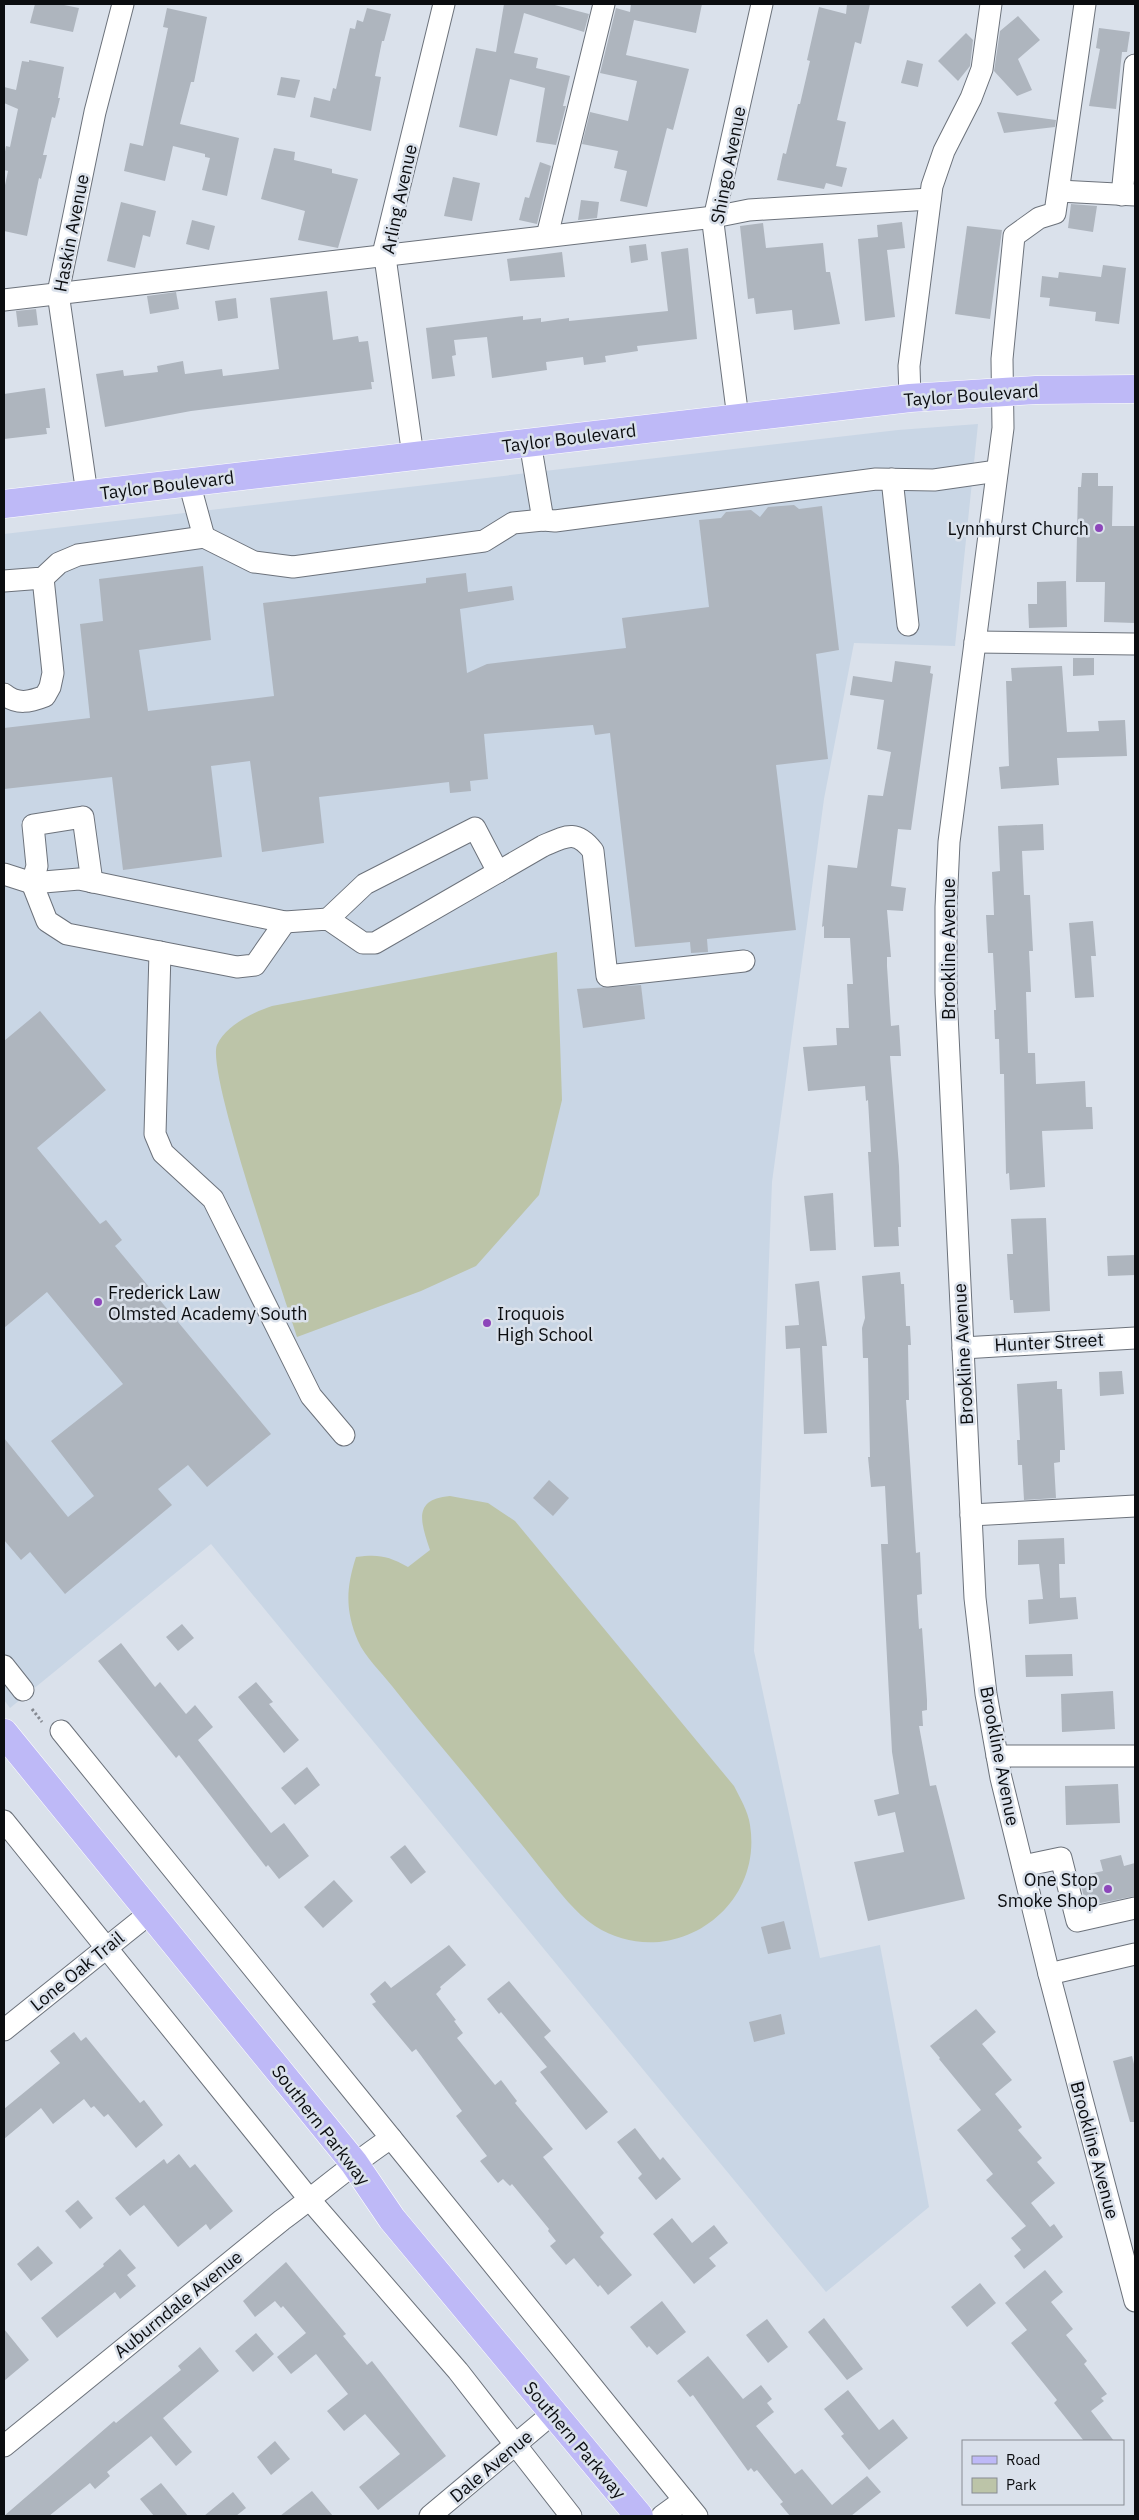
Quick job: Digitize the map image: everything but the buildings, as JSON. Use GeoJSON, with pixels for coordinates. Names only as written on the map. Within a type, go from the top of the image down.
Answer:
{"type":"FeatureCollection","features":[{"type":"Feature","properties":{"kind":"main road","name":"Taylor Boulevard"},"geometry":{"type":"LineString","coordinates":[[4,504],[910,398],[1002,392],[1135,389]]}},
{"type":"Feature","properties":{"kind":"main road","name":"Southern Parkway"},"geometry":{"type":"LineString","coordinates":[[4,1733],[354,2163],[392,2219],[552,2414],[639,2516]]}},
{"type":"Feature","properties":{"kind":"street","name":"Haskin Avenue"},"geometry":{"type":"LineString","coordinates":[[86,494],[58,293],[96,112],[124,4]]}},
{"type":"Feature","properties":{"kind":"street","name":"Arling Avenue"},"geometry":{"type":"LineString","coordinates":[[413,456],[384,250],[444,4]]}},
{"type":"Feature","properties":{"kind":"street"},"geometry":{"type":"LineString","coordinates":[[547,236],[604,4]]}},
{"type":"Feature","properties":{"kind":"street","name":"Shingo Avenue"},"geometry":{"type":"LineString","coordinates":[[738,418],[714,217],[762,4]]}},
{"type":"Feature","properties":{"kind":"street"},"geometry":{"type":"LineString","coordinates":[[910,398],[909,366],[932,186],[944,152],[971,98],[982,68],[990,4]]}},
{"type":"Feature","properties":{"kind":"street"},"geometry":{"type":"LineString","coordinates":[[1085,4],[1059,191],[1128,195],[1135,64]]}},
{"type":"Feature","properties":{"kind":"street","name":"Brookline Avenue"},"geometry":{"type":"LineString","coordinates":[[1059,191],[1055,213],[1038,218],[1014,236],[1002,359],[1004,428],[949,842],[946,907],[946,994],[975,1598],[986,1694],[997,1756],[1049,1974],[1135,2301]]}},
{"type":"Feature","properties":{"kind":"street"},"geometry":{"type":"LineString","coordinates":[[4,300],[714,217],[749,210],[930,199]]}},
{"type":"Feature","properties":{"kind":"street"},"geometry":{"type":"LineString","coordinates":[[530,442],[543,520]]}},
{"type":"Feature","properties":{"kind":"street"},"geometry":{"type":"LineString","coordinates":[[4,581],[43,578],[58,563],[78,556],[204,537],[254,562],[292,567],[484,541],[513,524],[543,520],[555,521],[876,478],[934,480],[997,472]]}},
{"type":"Feature","properties":{"kind":"street"},"geometry":{"type":"LineString","coordinates":[[892,479],[908,625]]}},
{"type":"Feature","properties":{"kind":"street"},"geometry":{"type":"LineString","coordinates":[[189,482],[204,537]]}},
{"type":"Feature","properties":{"kind":"street"},"geometry":{"type":"LineString","coordinates":[[4,694],[11,700],[33,701],[45,696],[50,687],[53,673],[43,578]]}},
{"type":"Feature","properties":{"kind":"street"},"geometry":{"type":"LineString","coordinates":[[975,642],[1135,644]]}},
{"type":"Feature","properties":{"kind":"street"},"geometry":{"type":"LineString","coordinates":[[92,882],[83,817],[33,825],[37,866],[32,883],[47,921],[67,934],[237,966],[255,965],[285,922]]}},
{"type":"Feature","properties":{"kind":"street"},"geometry":{"type":"LineString","coordinates":[[328,919],[365,884],[475,828],[498,872]]}},
{"type":"Feature","properties":{"kind":"street"},"geometry":{"type":"LineString","coordinates":[[4,874],[32,883],[79,879],[285,922],[328,919],[363,943],[375,943],[543,846],[562,837],[578,836],[585,840],[593,851],[607,976],[744,961]]}},
{"type":"Feature","properties":{"kind":"street"},"geometry":{"type":"LineString","coordinates":[[160,952],[155,1134],[163,1153],[213,1200],[312,1396],[344,1435]]}},
{"type":"Feature","properties":{"kind":"street","name":"Hunter Street"},"geometry":{"type":"LineString","coordinates":[[963,1348],[1135,1338]]}},
{"type":"Feature","properties":{"kind":"street"},"geometry":{"type":"LineString","coordinates":[[971,1515],[1135,1506]]}},
{"type":"Feature","properties":{"kind":"street"},"geometry":{"type":"LineString","coordinates":[[4,1666],[23,1690]]}},
{"type":"Feature","properties":{"kind":"street"},"geometry":{"type":"LineString","coordinates":[[60,1731],[690,2508],[662,2516]]}},
{"type":"Feature","properties":{"kind":"street"},"geometry":{"type":"LineString","coordinates":[[997,1756],[1135,1756]]}},
{"type":"Feature","properties":{"kind":"street"},"geometry":{"type":"LineString","coordinates":[[4,1821],[310,2200],[458,2371],[571,2516]]}},
{"type":"Feature","properties":{"kind":"street"},"geometry":{"type":"LineString","coordinates":[[1023,1866],[1061,1858],[1077,1921],[1135,1908]]}},
{"type":"Feature","properties":{"kind":"street","name":"Lone Oak Trail"},"geometry":{"type":"LineString","coordinates":[[4,2030],[150,1913]]}},
{"type":"Feature","properties":{"kind":"street"},"geometry":{"type":"LineString","coordinates":[[1049,1974],[1135,1954]]}},
{"type":"Feature","properties":{"kind":"street","name":"Auburndale Avenue"},"geometry":{"type":"LineString","coordinates":[[4,2446],[282,2220],[310,2200],[354,2163],[391,2138]]}},
{"type":"Feature","properties":{"kind":"street","name":"Dale Avenue"},"geometry":{"type":"LineString","coordinates":[[430,2516],[552,2414]]}},
{"type":"Feature","properties":{"kind":"path"},"geometry":{"type":"LineString","coordinates":[[23,1690],[23,1698],[50,1732],[60,1731]]}},
{"type":"Feature","properties":{"kind":"shaded area","name":"Iroquois High School"},"geometry":{"type":"Polygon","coordinates":[[[978,424],[955,646],[854,643],[824,799],[772,1182],[754,1651],[820,1958],[880,1945],[929,2207],[826,2292],[211,1544],[10,1708],[4,1700],[4,534],[898,430],[978,424]]]}},
{"type":"Feature","properties":{"kind":"green space"},"geometry":{"type":"Polygon","coordinates":[[[557,952],[562,1100],[539,1195],[476,1266],[421,1291],[297,1337],[248,1185],[223,1096],[217,1064],[217,1045],[221,1038],[241,1020],[272,1006],[557,952]]]}},
{"type":"Feature","properties":{"kind":"green space"},"geometry":{"type":"Polygon","coordinates":[[[450,1496],[488,1503],[515,1521],[734,1786],[749,1820],[750,1856],[742,1884],[726,1908],[705,1926],[680,1938],[652,1942],[623,1939],[588,1921],[562,1895],[361,1647],[351,1619],[348,1599],[350,1579],[356,1557],[383,1557],[395,1560],[408,1567],[430,1550],[422,1522],[422,1514],[425,1507],[438,1498],[450,1496]]]}},
{"type":"Feature","properties":{"kind":"place","name":"Lynnhurst Church"},"geometry":{"type":"Point","coordinates":[1099,528]}},
{"type":"Feature","properties":{"kind":"place","name":"Frederick Law Olmsted Academy South"},"geometry":{"type":"Point","coordinates":[98,1302]}},
{"type":"Feature","properties":{"kind":"place","name":"Iroquois High School"},"geometry":{"type":"Point","coordinates":[487,1323]}},
{"type":"Feature","properties":{"kind":"place","name":"One Stop Smoke Shop"},"geometry":{"type":"Point","coordinates":[1108,1889]}}]}
